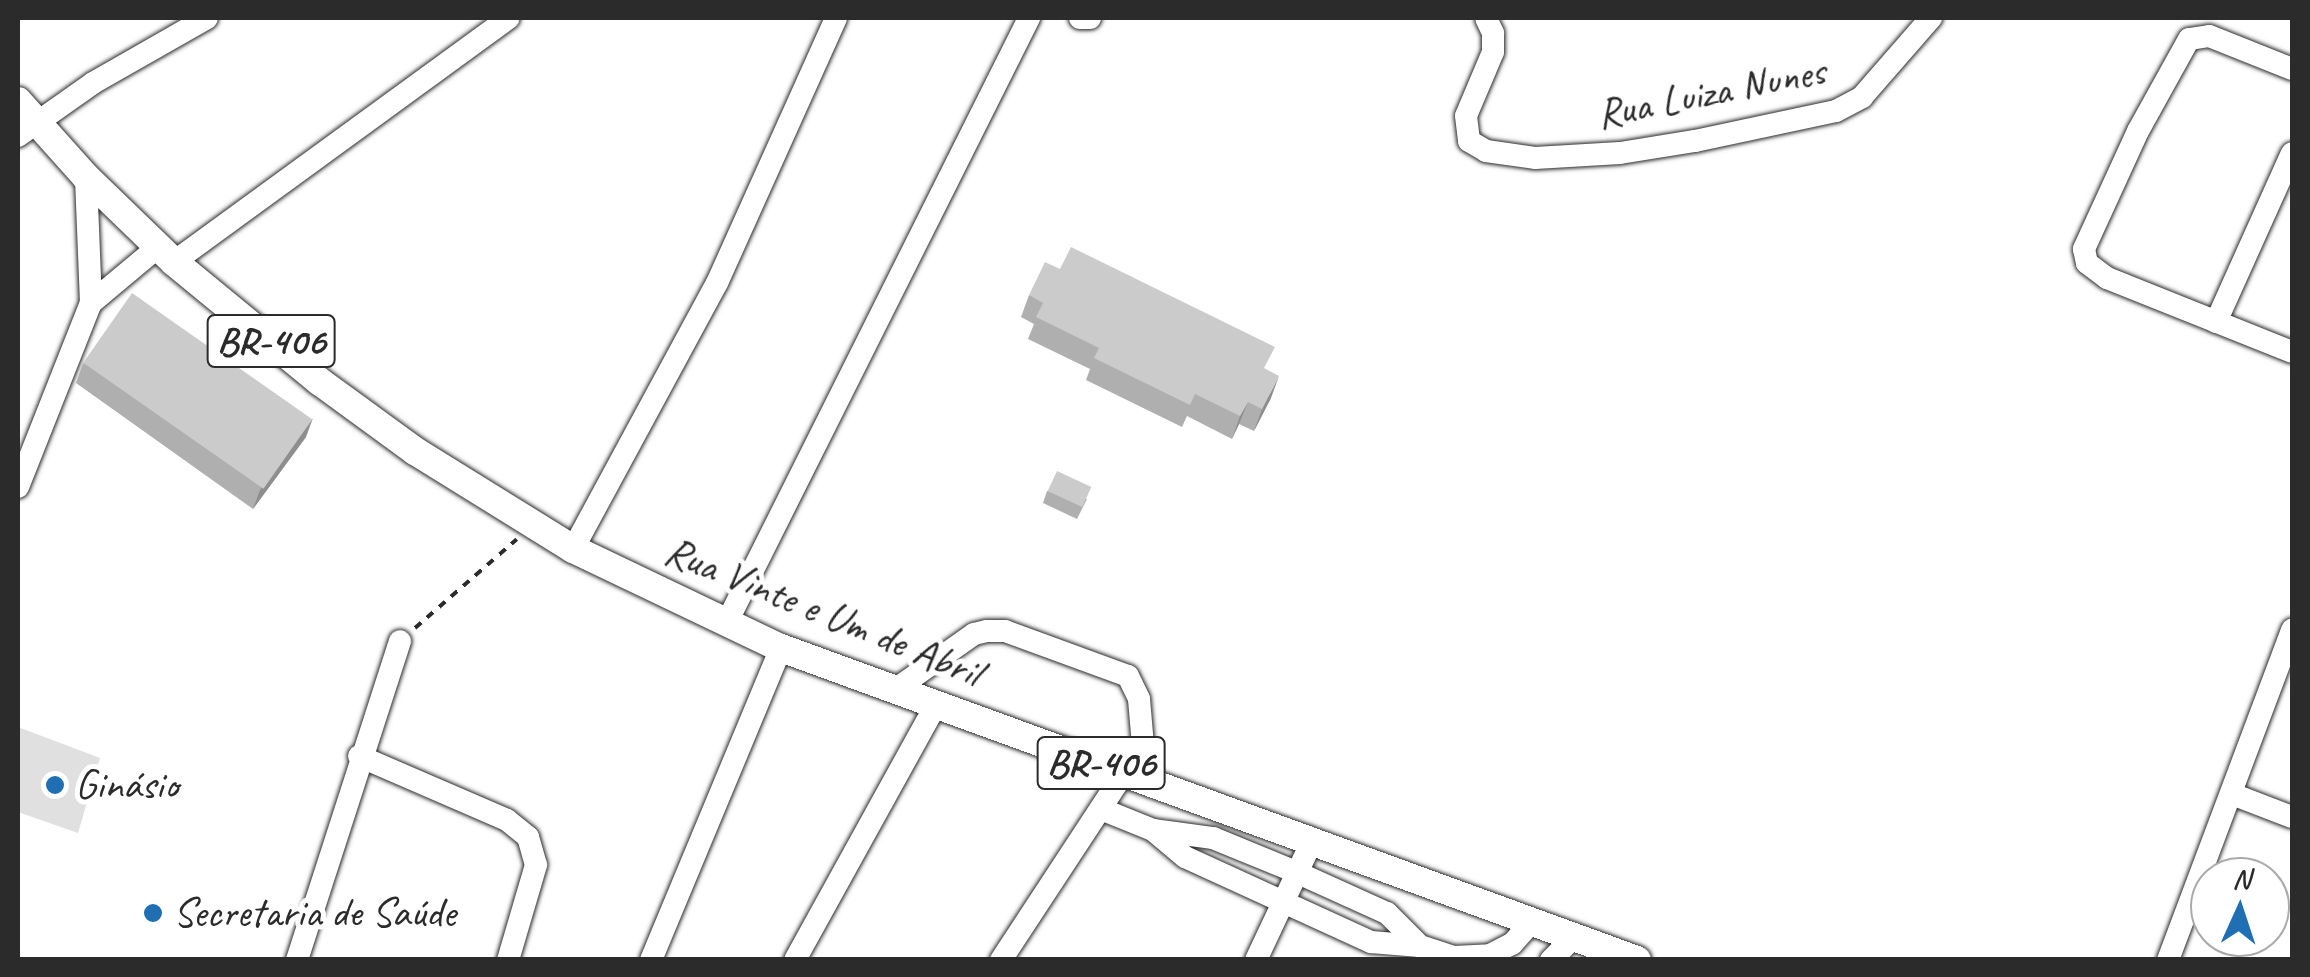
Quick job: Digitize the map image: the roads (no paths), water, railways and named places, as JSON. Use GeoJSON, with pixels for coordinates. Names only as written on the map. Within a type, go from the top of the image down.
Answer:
{"type":"FeatureCollection","features":[{"type":"Feature","properties":{"kind":"main road","name":"BR-406"},"geometry":{"type":"LineString","coordinates":[[18,100],[27,129]]}},
{"type":"Feature","properties":{"kind":"main road","name":"Rua Vinte e Um de Abril"},"geometry":{"type":"LineString","coordinates":[[27,129],[86,177],[166,255],[319,381],[415,451],[532,527],[781,648],[1636,960]]}},
{"type":"Feature","properties":{"kind":"street"},"geometry":{"type":"LineString","coordinates":[[27,129],[93,83],[207,18]]}},
{"type":"Feature","properties":{"kind":"street"},"geometry":{"type":"LineString","coordinates":[[91,303],[508,18]]}},
{"type":"Feature","properties":{"kind":"street"},"geometry":{"type":"LineString","coordinates":[[573,548],[717,283],[836,18]]}},
{"type":"Feature","properties":{"kind":"street"},"geometry":{"type":"LineString","coordinates":[[726,624],[1029,18]]}},
{"type":"Feature","properties":{"kind":"street"},"geometry":{"type":"LineString","coordinates":[[1080,18],[1090,18]]}},
{"type":"Feature","properties":{"kind":"street","name":"Rua Luiza Nunes"},"geometry":{"type":"LineString","coordinates":[[1486,18],[1493,33],[1493,52],[1466,116],[1469,141],[1486,152],[1535,158],[1620,153],[1836,112],[1862,97],[1931,18]]}},
{"type":"Feature","properties":{"kind":"street"},"geometry":{"type":"LineString","coordinates":[[2292,69],[2196,36],[2180,50],[2087,237],[2085,256],[2107,278],[2292,352]]}},
{"type":"Feature","properties":{"kind":"street"},"geometry":{"type":"LineString","coordinates":[[2216,322],[2292,153]]}},
{"type":"Feature","properties":{"kind":"street"},"geometry":{"type":"LineString","coordinates":[[18,487],[91,303],[86,177]]}},
{"type":"Feature","properties":{"kind":"street"},"geometry":{"type":"LineString","coordinates":[[896,688],[963,641],[987,630],[1005,632],[1128,676],[1140,699],[1135,776],[1101,809],[1001,960]]}},
{"type":"Feature","properties":{"kind":"street"},"geometry":{"type":"LineString","coordinates":[[2168,960],[2292,630]]}},
{"type":"Feature","properties":{"kind":"street"},"geometry":{"type":"LineString","coordinates":[[297,960],[359,756],[400,641]]}},
{"type":"Feature","properties":{"kind":"street"},"geometry":{"type":"LineString","coordinates":[[650,960],[781,648]]}},
{"type":"Feature","properties":{"kind":"street"},"geometry":{"type":"LineString","coordinates":[[794,960],[937,703]]}},
{"type":"Feature","properties":{"kind":"street"},"geometry":{"type":"LineString","coordinates":[[359,756],[506,820],[528,837],[535,854],[535,873],[508,960]]}},
{"type":"Feature","properties":{"kind":"street"},"geometry":{"type":"LineString","coordinates":[[2232,794],[2292,817]]}},
{"type":"Feature","properties":{"kind":"street"},"geometry":{"type":"LineString","coordinates":[[1101,809],[1153,830],[1213,838],[1296,872],[1387,913],[1420,946]]}},
{"type":"Feature","properties":{"kind":"street"},"geometry":{"type":"LineString","coordinates":[[1153,830],[1185,857],[1371,942],[1420,946],[1454,957],[1490,955],[1512,944],[1533,920]]}},
{"type":"Feature","properties":{"kind":"street"},"geometry":{"type":"LineString","coordinates":[[1256,960],[1312,840]]}},
{"type":"Feature","properties":{"kind":"street"},"geometry":{"type":"LineString","coordinates":[[1551,960],[1575,936]]}},
{"type":"Feature","properties":{"kind":"place","name":"Ginásio"},"geometry":{"type":"Point","coordinates":[55,785]}},
{"type":"Feature","properties":{"kind":"place","name":"Secretaria de Saúde"},"geometry":{"type":"Point","coordinates":[153,913]}}]}
